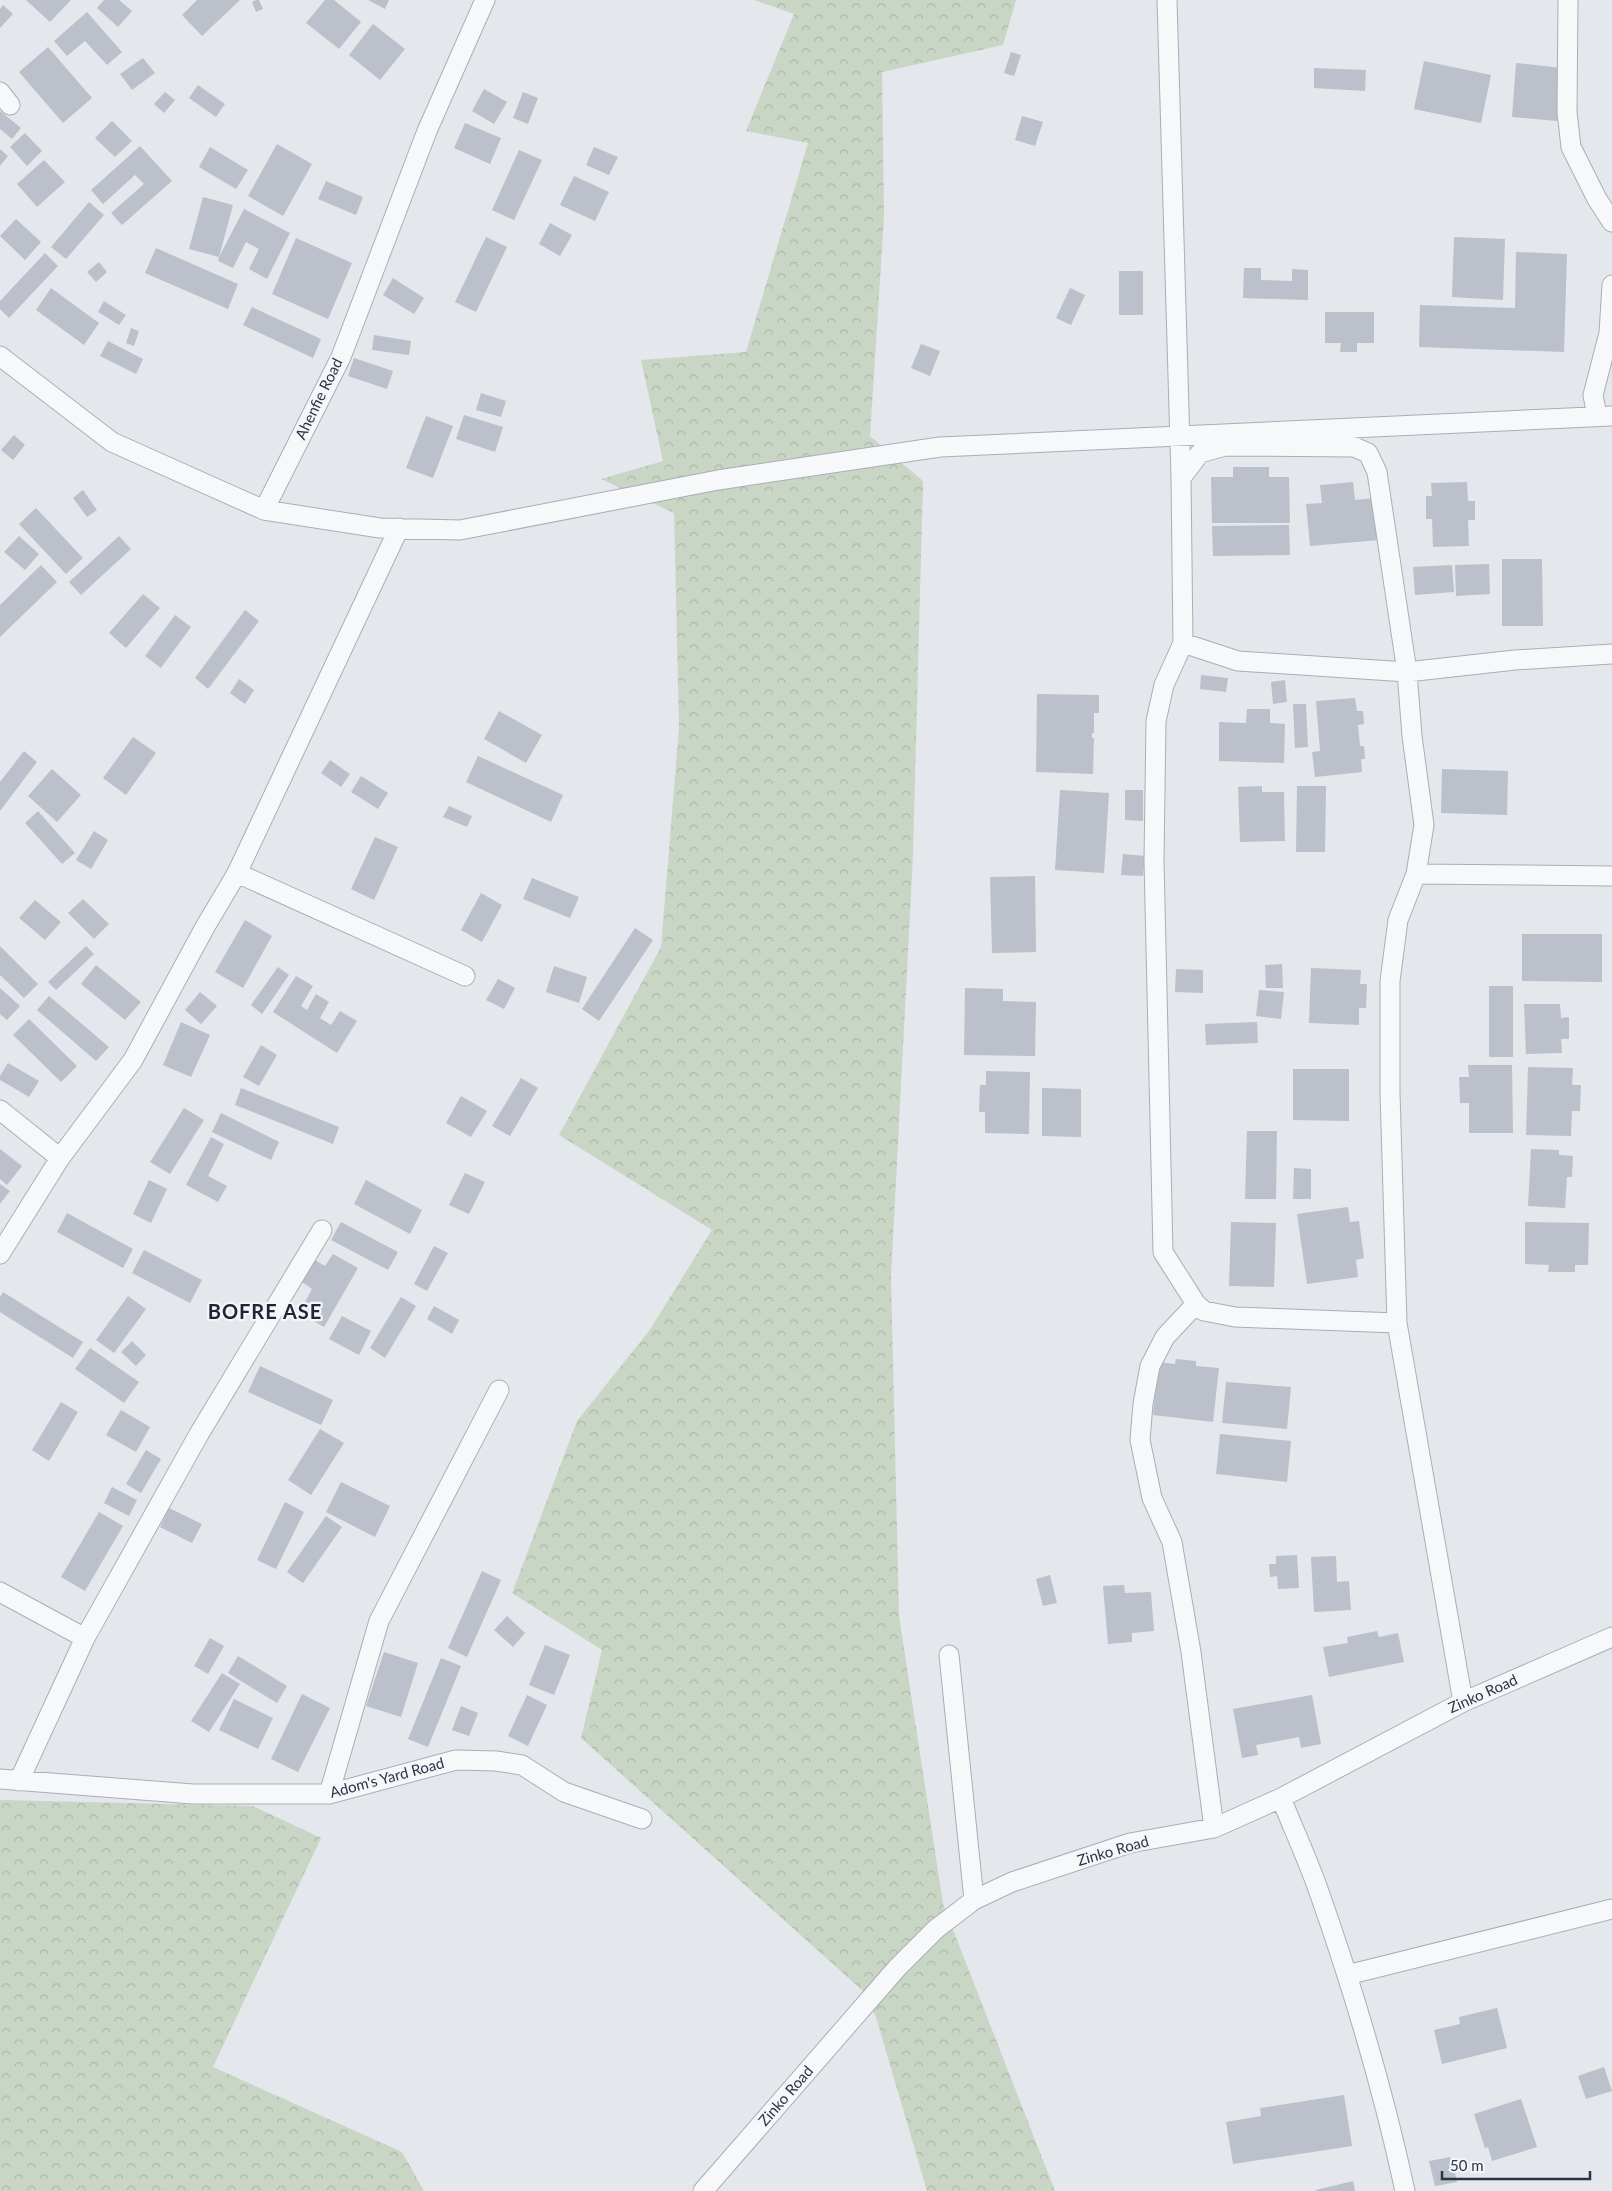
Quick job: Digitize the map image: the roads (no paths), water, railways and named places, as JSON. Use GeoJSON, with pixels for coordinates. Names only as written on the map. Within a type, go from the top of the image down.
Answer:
{"type":"FeatureCollection","features":[{"type":"Feature","properties":{"kind":"street","name":"Ahenfie Road"},"geometry":{"type":"LineString","coordinates":[[264,510],[341,356],[427,132],[484,0]]}},
{"type":"Feature","properties":{"kind":"street"},"geometry":{"type":"LineString","coordinates":[[1167,0],[1180,436],[1183,643],[1164,685],[1156,720],[1154,860],[1163,1252],[1196,1304],[1204,1311],[1235,1318],[1397,1323]]}},
{"type":"Feature","properties":{"kind":"street"},"geometry":{"type":"LineString","coordinates":[[1568,0],[1567,112],[1571,147],[1612,222]]}},
{"type":"Feature","properties":{"kind":"street"},"geometry":{"type":"LineString","coordinates":[[0,356],[112,442],[264,510],[380,528],[460,530],[718,480],[940,447],[1604,416],[1593,395],[1609,333],[1612,285]]}},
{"type":"Feature","properties":{"kind":"street"},"geometry":{"type":"LineString","coordinates":[[1180,478],[1200,453],[1225,446],[1354,447],[1368,452],[1377,472],[1407,672],[1412,736],[1424,825],[1416,874],[1398,920],[1390,981],[1390,1093],[1397,1323],[1463,1702]]}},
{"type":"Feature","properties":{"kind":"street"},"geometry":{"type":"LineString","coordinates":[[0,1254],[60,1158],[133,1060],[204,927],[237,873],[399,528]]}},
{"type":"Feature","properties":{"kind":"street"},"geometry":{"type":"LineString","coordinates":[[1183,643],[1238,661],[1407,672],[1514,660],[1612,654]]}},
{"type":"Feature","properties":{"kind":"street"},"geometry":{"type":"LineString","coordinates":[[237,873],[465,976]]}},
{"type":"Feature","properties":{"kind":"street"},"geometry":{"type":"LineString","coordinates":[[1416,874],[1612,876]]}},
{"type":"Feature","properties":{"kind":"street"},"geometry":{"type":"LineString","coordinates":[[0,1110],[60,1158]]}},
{"type":"Feature","properties":{"kind":"street"},"geometry":{"type":"LineString","coordinates":[[19,1781],[85,1638],[199,1434],[322,1230]]}},
{"type":"Feature","properties":{"kind":"street"},"geometry":{"type":"LineString","coordinates":[[1196,1304],[1165,1337],[1150,1366],[1143,1404],[1140,1440],[1152,1498],[1172,1542],[1192,1652],[1214,1828]]}},
{"type":"Feature","properties":{"kind":"street"},"geometry":{"type":"LineString","coordinates":[[329,1794],[379,1622],[499,1390]]}},
{"type":"Feature","properties":{"kind":"street"},"geometry":{"type":"LineString","coordinates":[[0,1592],[85,1638]]}},
{"type":"Feature","properties":{"kind":"street","name":"Zinko Road"},"geometry":{"type":"LineString","coordinates":[[703,2191],[897,1968],[936,1929],[974,1900],[1012,1882],[1130,1843],[1214,1828],[1281,1798],[1463,1702],[1612,1637]]}},
{"type":"Feature","properties":{"kind":"street"},"geometry":{"type":"LineString","coordinates":[[949,1656],[974,1900]]}},
{"type":"Feature","properties":{"kind":"street","name":"Adom's Yard Road"},"geometry":{"type":"LineString","coordinates":[[0,1779],[193,1794],[329,1794],[456,1760],[496,1761],[522,1765],[564,1792],[642,1819]]}},
{"type":"Feature","properties":{"kind":"street"},"geometry":{"type":"LineString","coordinates":[[1281,1798],[1317,1888],[1347,1975],[1376,2072],[1405,2191]]}},
{"type":"Feature","properties":{"kind":"street"},"geometry":{"type":"LineString","coordinates":[[1347,1975],[1612,1909]]}},
{"type":"Feature","properties":{"kind":"district","name":"BOFRE ASE"},"geometry":{"type":"Point","coordinates":[265,1312]}}]}
